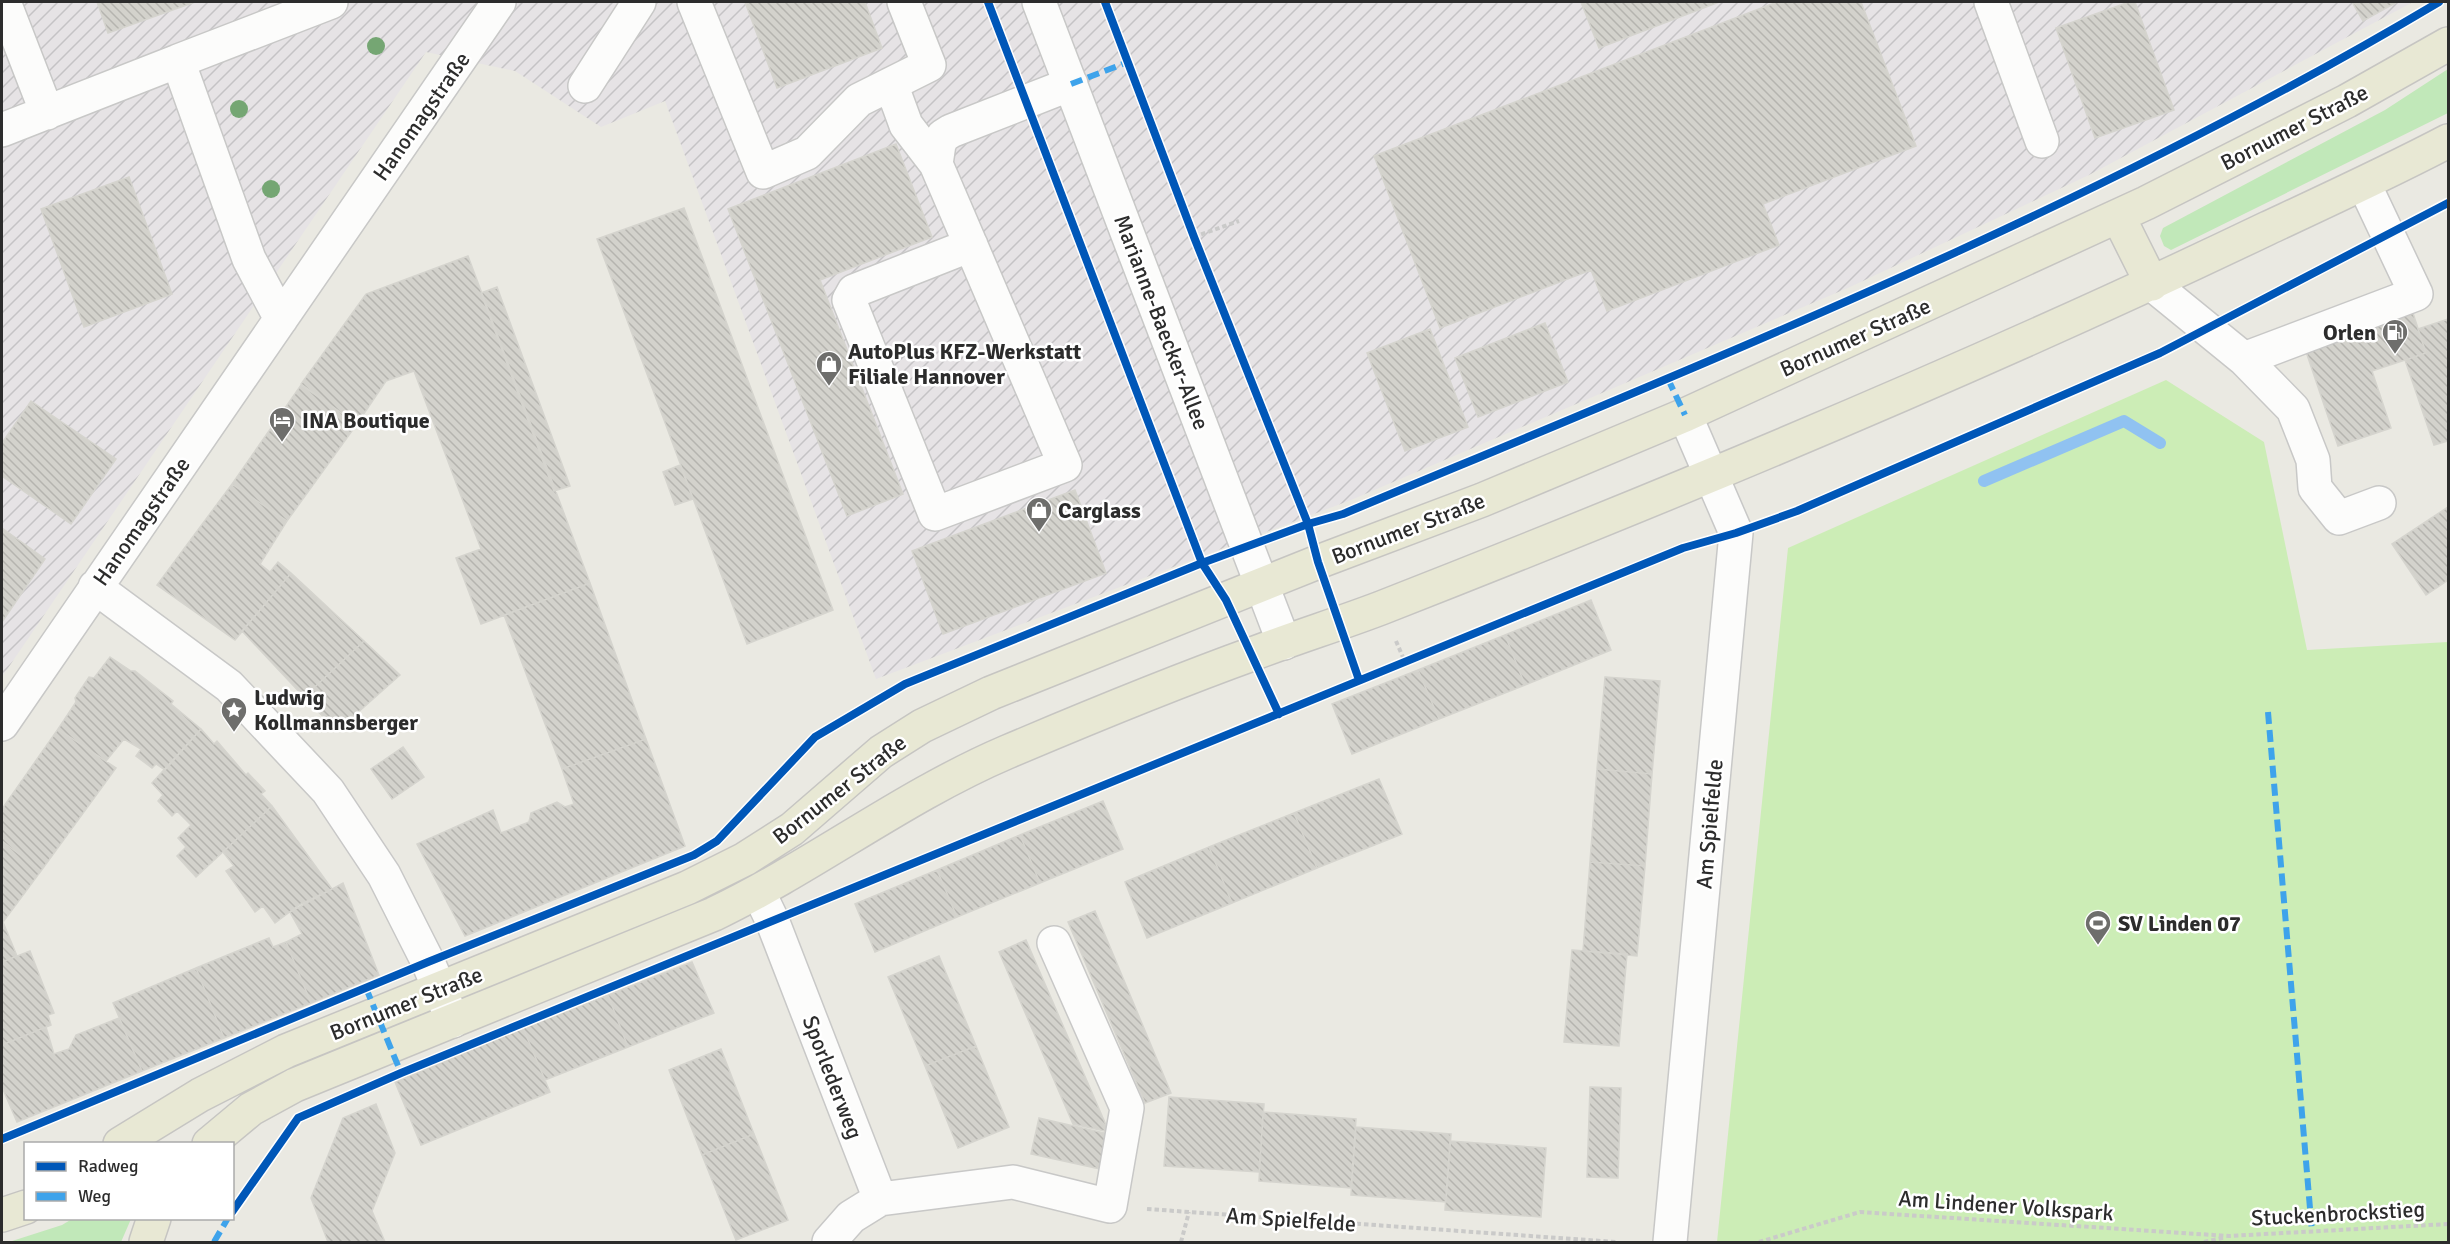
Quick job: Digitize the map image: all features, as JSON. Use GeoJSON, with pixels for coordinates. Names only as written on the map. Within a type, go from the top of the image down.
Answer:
{"type":"FeatureCollection","features":[{"type":"Feature","properties":{"kind":"main road","name":"Bornumer Straße"},"geometry":{"type":"LineString","coordinates":[[122,1142],[200,1095],[286,1051],[687,888],[745,858],[792,829],[881,752],[922,726],[991,693],[1482,500],[1684,415],[2118,216],[2347,101],[2448,44]]}},
{"type":"Feature","properties":{"kind":"main road","name":"Bornumer Straße"},"geometry":{"type":"LineString","coordinates":[[210,1142],[251,1109],[295,1085],[714,914],[759,893],[933,789],[1002,754],[1284,642],[1382,607],[1932,383],[2152,284],[2364,184],[2448,141]]}},
{"type":"Feature","properties":{"kind":"main road"},"geometry":{"type":"LineString","coordinates":[[2118,216],[2152,284]]}},
{"type":"Feature","properties":{"kind":"main road"},"geometry":{"type":"LineString","coordinates":[[2,1215],[24,1207]]}},
{"type":"Feature","properties":{"kind":"main road"},"geometry":{"type":"LineString","coordinates":[[146,1242],[153,1220]]}},
{"type":"Feature","properties":{"kind":"street"},"geometry":{"type":"LineString","coordinates":[[4,2],[47,113]]}},
{"type":"Feature","properties":{"kind":"street"},"geometry":{"type":"LineString","coordinates":[[2,130],[330,2]]}},
{"type":"Feature","properties":{"kind":"street","name":"Hanomagstraße"},"geometry":{"type":"LineString","coordinates":[[2,724],[499,2]]}},
{"type":"Feature","properties":{"kind":"street"},"geometry":{"type":"LineString","coordinates":[[585,86],[639,2]]}},
{"type":"Feature","properties":{"kind":"street"},"geometry":{"type":"LineString","coordinates":[[694,2],[763,172],[807,153],[859,100],[929,65],[904,2]]}},
{"type":"Feature","properties":{"kind":"street","name":"Marianne-Baecker-Allee"},"geometry":{"type":"LineString","coordinates":[[1039,2],[1284,642]]}},
{"type":"Feature","properties":{"kind":"street"},"geometry":{"type":"LineString","coordinates":[[1991,2],[2042,141]]}},
{"type":"Feature","properties":{"kind":"street"},"geometry":{"type":"LineString","coordinates":[[178,61],[249,259],[281,319]]}},
{"type":"Feature","properties":{"kind":"street"},"geometry":{"type":"LineString","coordinates":[[891,84],[906,124],[936,164],[971,245],[1065,465],[935,514],[849,300],[854,291],[971,245]]}},
{"type":"Feature","properties":{"kind":"street"},"geometry":{"type":"LineString","coordinates":[[936,164],[939,144],[943,136],[951,131],[1071,84]]}},
{"type":"Feature","properties":{"kind":"street"},"geometry":{"type":"LineString","coordinates":[[2244,359],[2416,294],[2364,184]]}},
{"type":"Feature","properties":{"kind":"street"},"geometry":{"type":"LineString","coordinates":[[2152,284],[2244,359],[2293,409],[2313,460],[2315,489],[2339,518],[2379,503]]}},
{"type":"Feature","properties":{"kind":"street","name":"Am Spielfelde"},"geometry":{"type":"LineString","coordinates":[[1670,1242],[1736,533],[1684,415]]}},
{"type":"Feature","properties":{"kind":"street"},"geometry":{"type":"LineString","coordinates":[[95,587],[229,686],[327,791],[384,875],[441,989],[453,1021]]}},
{"type":"Feature","properties":{"kind":"street","name":"Sporlederweg"},"geometry":{"type":"LineString","coordinates":[[759,893],[772,920],[880,1199]]}},
{"type":"Feature","properties":{"kind":"street"},"geometry":{"type":"LineString","coordinates":[[829,1242],[851,1216],[880,1199],[1013,1182],[1110,1206],[1127,1108],[1054,943]]}},
{"type":"Feature","properties":{"kind":"path"},"geometry":{"type":"LineString","coordinates":[[1194,237],[1239,221]]}},
{"type":"Feature","properties":{"kind":"path"},"geometry":{"type":"LineString","coordinates":[[1181,1242],[1189,1212]]}},
{"type":"Feature","properties":{"kind":"path"},"geometry":{"type":"LineString","coordinates":[[2204,1242],[2229,1236]]}},
{"type":"Feature","properties":{"kind":"shaded area"},"geometry":{"type":"Polygon","coordinates":[[[2,2],[2413,2],[2089,175],[1850,287],[1351,500],[876,679],[665,101],[601,127],[515,71],[426,52],[2,677],[2,2]]]}},
{"type":"Feature","properties":{"kind":"green space"},"geometry":{"type":"Polygon","coordinates":[[[2448,69],[2448,113],[2171,250],[2164,246],[2160,236],[2163,228],[2385,110],[2448,69]]]}},
{"type":"Feature","properties":{"kind":"green space","name":"SV Linden 07"},"geometry":{"type":"Polygon","coordinates":[[[2166,380],[2264,442],[2307,650],[2448,642],[2448,1242],[1717,1242],[1788,548],[2166,380]]]}},
{"type":"Feature","properties":{"kind":"green space"},"geometry":{"type":"Polygon","coordinates":[[[70,1220],[131,1220],[121,1242],[9,1242],[62,1225],[70,1220]]]}},
{"type":"Feature","properties":{"kind":"building"},"geometry":{"type":"Polygon","coordinates":[[[97,2],[195,2],[108,33],[97,2]]]}},
{"type":"Feature","properties":{"kind":"building"},"geometry":{"type":"Polygon","coordinates":[[[745,2],[865,2],[882,48],[777,88],[745,2]]]}},
{"type":"Feature","properties":{"kind":"building"},"geometry":{"type":"Polygon","coordinates":[[[1581,2],[1719,2],[1599,48],[1581,2]]]}},
{"type":"Feature","properties":{"kind":"building"},"geometry":{"type":"Polygon","coordinates":[[[1777,2],[1861,2],[1916,146],[1763,204],[1779,245],[1607,311],[1591,270],[1440,328],[1374,156],[1777,2]]]}},
{"type":"Feature","properties":{"kind":"building"},"geometry":{"type":"Polygon","coordinates":[[[2129,2],[2135,2],[2174,110],[2095,138],[2056,28],[2129,2]]]}},
{"type":"Feature","properties":{"kind":"building"},"geometry":{"type":"Polygon","coordinates":[[[2352,2],[2397,2],[2363,21],[2352,2]]]}},
{"type":"Feature","properties":{"kind":"building","name":"AutoPlus KFZ-Werkstatt Filiale Hannover"},"geometry":{"type":"Polygon","coordinates":[[[896,144],[932,237],[820,280],[903,494],[847,516],[728,209],[896,144]]]}},
{"type":"Feature","properties":{"kind":"building"},"geometry":{"type":"Polygon","coordinates":[[[129,177],[172,294],[84,327],[41,209],[129,177]]]}},
{"type":"Feature","properties":{"kind":"building"},"geometry":{"type":"Polygon","coordinates":[[[684,208],[833,610],[747,644],[597,239],[684,208]]]}},
{"type":"Feature","properties":{"kind":"building"},"geometry":{"type":"Polygon","coordinates":[[[468,256],[590,583],[481,624],[456,558],[481,549],[414,371],[386,381],[357,424],[301,384],[366,294],[468,256]]]}},
{"type":"Feature","properties":{"kind":"building"},"geometry":{"type":"Polygon","coordinates":[[[497,287],[570,486],[554,491],[481,293],[497,287]]]}},
{"type":"Feature","properties":{"kind":"building"},"geometry":{"type":"Polygon","coordinates":[[[2412,310],[2426,353],[2372,371],[2391,428],[2338,446],[2298,328],[2412,310]]]}},
{"type":"Feature","properties":{"kind":"building"},"geometry":{"type":"Polygon","coordinates":[[[2448,319],[2448,441],[2434,445],[2405,360],[2426,353],[2418,329],[2448,319]]]}},
{"type":"Feature","properties":{"kind":"building"},"geometry":{"type":"Polygon","coordinates":[[[1545,323],[1568,382],[1478,417],[1455,358],[1545,323]]]}},
{"type":"Feature","properties":{"kind":"building"},"geometry":{"type":"Polygon","coordinates":[[[1430,329],[1468,427],[1405,451],[1367,353],[1430,329]]]}},
{"type":"Feature","properties":{"kind":"building"},"geometry":{"type":"Polygon","coordinates":[[[301,385],[357,424],[287,521],[232,484],[301,385]]]}},
{"type":"Feature","properties":{"kind":"building"},"geometry":{"type":"Polygon","coordinates":[[[31,401],[116,459],[71,524],[2,476],[2,443],[31,401]]]}},
{"type":"Feature","properties":{"kind":"building"},"geometry":{"type":"Polygon","coordinates":[[[680,465],[693,499],[675,505],[663,472],[680,465]]]}},
{"type":"Feature","properties":{"kind":"building"},"geometry":{"type":"Polygon","coordinates":[[[232,484],[287,521],[260,564],[270,572],[278,562],[291,573],[235,640],[157,585],[232,484]]]}},
{"type":"Feature","properties":{"kind":"building"},"geometry":{"type":"Polygon","coordinates":[[[1075,490],[1106,573],[943,634],[912,551],[1075,490]]]}},
{"type":"Feature","properties":{"kind":"building"},"geometry":{"type":"Polygon","coordinates":[[[2448,507],[2448,580],[2426,595],[2392,544],[2448,507]]]}},
{"type":"Feature","properties":{"kind":"building"},"geometry":{"type":"Polygon","coordinates":[[[2,528],[45,559],[2,622],[2,528]]]}},
{"type":"Feature","properties":{"kind":"building"},"geometry":{"type":"Polygon","coordinates":[[[291,573],[364,641],[304,697],[242,631],[291,573]]]}},
{"type":"Feature","properties":{"kind":"building"},"geometry":{"type":"Polygon","coordinates":[[[590,583],[646,739],[562,769],[504,615],[590,583]]]}},
{"type":"Feature","properties":{"kind":"building"},"geometry":{"type":"Polygon","coordinates":[[[1591,600],[1611,650],[1525,685],[1505,635],[1591,600]]]}},
{"type":"Feature","properties":{"kind":"building"},"geometry":{"type":"Polygon","coordinates":[[[1505,635],[1525,685],[1439,719],[1418,670],[1505,635]]]}},
{"type":"Feature","properties":{"kind":"building"},"geometry":{"type":"Polygon","coordinates":[[[364,641],[400,675],[337,731],[304,697],[364,641]]]}},
{"type":"Feature","properties":{"kind":"building"},"geometry":{"type":"Polygon","coordinates":[[[110,657],[131,671],[135,671],[173,701],[171,704],[201,729],[165,770],[156,764],[152,768],[136,756],[141,749],[124,739],[106,761],[58,729],[89,677],[94,678],[110,657]]]}},
{"type":"Feature","properties":{"kind":"building"},"geometry":{"type":"Polygon","coordinates":[[[1418,670],[1439,719],[1352,754],[1332,704],[1418,670]]]}},
{"type":"Feature","properties":{"kind":"building"},"geometry":{"type":"Polygon","coordinates":[[[1605,677],[1660,681],[1652,774],[1597,769],[1605,677]]]}},
{"type":"Feature","properties":{"kind":"building"},"geometry":{"type":"Polygon","coordinates":[[[58,729],[116,768],[41,871],[2,841],[2,809],[58,729]]]}},
{"type":"Feature","properties":{"kind":"building"},"geometry":{"type":"Polygon","coordinates":[[[201,729],[214,744],[217,741],[246,775],[248,773],[265,791],[261,794],[272,806],[196,877],[177,856],[186,847],[178,838],[191,825],[177,811],[172,816],[158,801],[163,795],[152,783],[201,729]]]}},
{"type":"Feature","properties":{"kind":"building"},"geometry":{"type":"Polygon","coordinates":[[[646,739],[685,846],[465,936],[417,844],[493,810],[501,833],[529,822],[531,813],[557,802],[565,807],[574,804],[562,769],[646,739]]]}},
{"type":"Feature","properties":{"kind":"building"},"geometry":{"type":"Polygon","coordinates":[[[403,747],[424,777],[392,799],[371,769],[403,747]]]}},
{"type":"Feature","properties":{"kind":"building"},"geometry":{"type":"Polygon","coordinates":[[[1597,769],[1652,774],[1645,866],[1590,862],[1597,769]]]}},
{"type":"Feature","properties":{"kind":"building"},"geometry":{"type":"Polygon","coordinates":[[[1379,779],[1402,834],[1317,868],[1294,813],[1379,779]]]}},
{"type":"Feature","properties":{"kind":"building"},"geometry":{"type":"Polygon","coordinates":[[[1103,801],[1123,849],[1040,883],[1020,835],[1103,801]]]}},
{"type":"Feature","properties":{"kind":"building"},"geometry":{"type":"Polygon","coordinates":[[[272,806],[332,889],[299,905],[275,923],[263,906],[255,912],[226,871],[234,866],[223,852],[272,806]]]}},
{"type":"Feature","properties":{"kind":"building"},"geometry":{"type":"Polygon","coordinates":[[[1294,813],[1317,868],[1232,903],[1209,847],[1294,813]]]}},
{"type":"Feature","properties":{"kind":"building"},"geometry":{"type":"Polygon","coordinates":[[[1020,835],[1040,883],[957,917],[937,870],[1020,835]]]}},
{"type":"Feature","properties":{"kind":"building"},"geometry":{"type":"Polygon","coordinates":[[[2,841],[41,871],[3,922],[17,956],[2,962],[2,841]]]}},
{"type":"Feature","properties":{"kind":"building"},"geometry":{"type":"Polygon","coordinates":[[[1209,847],[1232,903],[1147,938],[1125,882],[1209,847]]]}},
{"type":"Feature","properties":{"kind":"building"},"geometry":{"type":"Polygon","coordinates":[[[1590,862],[1645,866],[1637,956],[1583,951],[1590,862]]]}},
{"type":"Feature","properties":{"kind":"building"},"geometry":{"type":"Polygon","coordinates":[[[937,870],[957,917],[875,952],[855,904],[937,870]]]}},
{"type":"Feature","properties":{"kind":"building"},"geometry":{"type":"Polygon","coordinates":[[[343,883],[379,975],[311,1003],[286,942],[302,934],[290,912],[343,883]]]}},
{"type":"Feature","properties":{"kind":"building"},"geometry":{"type":"Polygon","coordinates":[[[1095,911],[1171,1093],[1145,1103],[1068,922],[1095,911]]]}},
{"type":"Feature","properties":{"kind":"building"},"geometry":{"type":"Polygon","coordinates":[[[269,938],[273,947],[286,942],[311,1003],[224,1038],[196,968],[269,938]]]}},
{"type":"Feature","properties":{"kind":"building"},"geometry":{"type":"Polygon","coordinates":[[[1026,940],[1109,1132],[1073,1124],[999,952],[1026,940]]]}},
{"type":"Feature","properties":{"kind":"building"},"geometry":{"type":"Polygon","coordinates":[[[1572,950],[1627,954],[1619,1046],[1564,1042],[1572,950]]]}},
{"type":"Feature","properties":{"kind":"building"},"geometry":{"type":"Polygon","coordinates":[[[30,951],[54,1013],[48,1015],[51,1025],[2,1045],[2,962],[30,951]]]}},
{"type":"Feature","properties":{"kind":"building"},"geometry":{"type":"Polygon","coordinates":[[[939,956],[976,1046],[925,1066],[888,977],[939,956]]]}},
{"type":"Feature","properties":{"kind":"building"},"geometry":{"type":"Polygon","coordinates":[[[692,962],[714,1013],[628,1047],[608,995],[692,962]]]}},
{"type":"Feature","properties":{"kind":"building"},"geometry":{"type":"Polygon","coordinates":[[[196,968],[224,1038],[142,1071],[113,1003],[196,968]]]}},
{"type":"Feature","properties":{"kind":"building"},"geometry":{"type":"Polygon","coordinates":[[[608,995],[628,1047],[545,1080],[523,1028],[608,995]]]}},
{"type":"Feature","properties":{"kind":"building"},"geometry":{"type":"Polygon","coordinates":[[[119,1018],[142,1071],[17,1122],[2,1087],[2,1045],[46,1027],[54,1054],[69,1049],[76,1035],[119,1018]]]}},
{"type":"Feature","properties":{"kind":"building"},"geometry":{"type":"Polygon","coordinates":[[[523,1028],[550,1092],[421,1145],[395,1082],[523,1028]]]}},
{"type":"Feature","properties":{"kind":"building"},"geometry":{"type":"Polygon","coordinates":[[[976,1046],[1009,1127],[958,1148],[925,1066],[976,1046]]]}},
{"type":"Feature","properties":{"kind":"building"},"geometry":{"type":"Polygon","coordinates":[[[721,1049],[754,1134],[702,1155],[669,1070],[721,1049]]]}},
{"type":"Feature","properties":{"kind":"building"},"geometry":{"type":"Polygon","coordinates":[[[1590,1087],[1621,1088],[1618,1178],[1587,1177],[1590,1087]]]}},
{"type":"Feature","properties":{"kind":"building"},"geometry":{"type":"Polygon","coordinates":[[[1169,1097],[1264,1104],[1259,1172],[1164,1166],[1169,1097]]]}},
{"type":"Feature","properties":{"kind":"building"},"geometry":{"type":"Polygon","coordinates":[[[376,1104],[395,1153],[372,1211],[385,1242],[328,1242],[311,1198],[343,1118],[376,1104]]]}},
{"type":"Feature","properties":{"kind":"building"},"geometry":{"type":"Polygon","coordinates":[[[1263,1112],[1356,1119],[1351,1188],[1259,1181],[1263,1112]]]}},
{"type":"Feature","properties":{"kind":"building"},"geometry":{"type":"Polygon","coordinates":[[[1039,1118],[1113,1135],[1105,1170],[1031,1154],[1039,1118]]]}},
{"type":"Feature","properties":{"kind":"building"},"geometry":{"type":"Polygon","coordinates":[[[1356,1127],[1451,1134],[1446,1202],[1351,1195],[1356,1127]]]}},
{"type":"Feature","properties":{"kind":"building"},"geometry":{"type":"Polygon","coordinates":[[[754,1134],[788,1220],[736,1240],[702,1155],[754,1134]]]}},
{"type":"Feature","properties":{"kind":"building"},"geometry":{"type":"Polygon","coordinates":[[[1450,1141],[1546,1148],[1541,1217],[1445,1210],[1450,1141]]]}},
{"type":"Feature","properties":{"kind":"waterway"},"geometry":{"type":"LineString","coordinates":[[1984,481],[2124,421],[2160,443]]}},
{"type":"Feature","properties":{"kind":"marked path"},"geometry":{"type":"LineString","coordinates":[[1071,84],[1128,62]]}},
{"type":"Feature","properties":{"kind":"marked path"},"geometry":{"type":"LineString","coordinates":[[1668,379],[1685,415]]}},
{"type":"Feature","properties":{"kind":"marked path"},"geometry":{"type":"LineString","coordinates":[[2268,712],[2312,1232]]}},
{"type":"Feature","properties":{"kind":"marked path"},"geometry":{"type":"LineString","coordinates":[[366,988],[401,1073]]}},
{"type":"Feature","properties":{"kind":"marked path"},"geometry":{"type":"LineString","coordinates":[[214,1242],[227,1220]]}},
{"type":"Feature","properties":{"kind":"cycle path"},"geometry":{"type":"LineString","coordinates":[[988,2],[1202,563],[1226,600],[1279,714]]}},
{"type":"Feature","properties":{"kind":"cycle path"},"geometry":{"type":"LineString","coordinates":[[1105,2],[1194,237],[1308,524],[1318,562],[1359,680]]}},
{"type":"Feature","properties":{"kind":"cycle path"},"geometry":{"type":"LineString","coordinates":[[2,1139],[428,962],[694,855],[717,841],[815,737],[905,684],[1202,563],[1308,524],[1343,514],[1622,398],[1900,278],[2174,148],[2307,77],[2439,2]]}},
{"type":"Feature","properties":{"kind":"cycle path"},"geometry":{"type":"LineString","coordinates":[[234,1209],[298,1118],[401,1073],[1683,548],[1736,533],[1797,511],[2160,353],[2448,203]]}},
{"type":"Feature","properties":{"kind":"place","name":"Orlen"},"geometry":{"type":"Point","coordinates":[2395,355]}},
{"type":"Feature","properties":{"kind":"place","name":"AutoPlus KFZ-Werkstatt Filiale Hannover"},"geometry":{"type":"Point","coordinates":[829,387]}},
{"type":"Feature","properties":{"kind":"place","name":"INA Boutique"},"geometry":{"type":"Point","coordinates":[282,443]}},
{"type":"Feature","properties":{"kind":"place","name":"Carglass"},"geometry":{"type":"Point","coordinates":[1039,533]}},
{"type":"Feature","properties":{"kind":"place","name":"Ludwig Kollmannsberger"},"geometry":{"type":"Point","coordinates":[234,733]}},
{"type":"Feature","properties":{"kind":"place","name":"SV Linden 07"},"geometry":{"type":"Point","coordinates":[2098,946]}}]}
